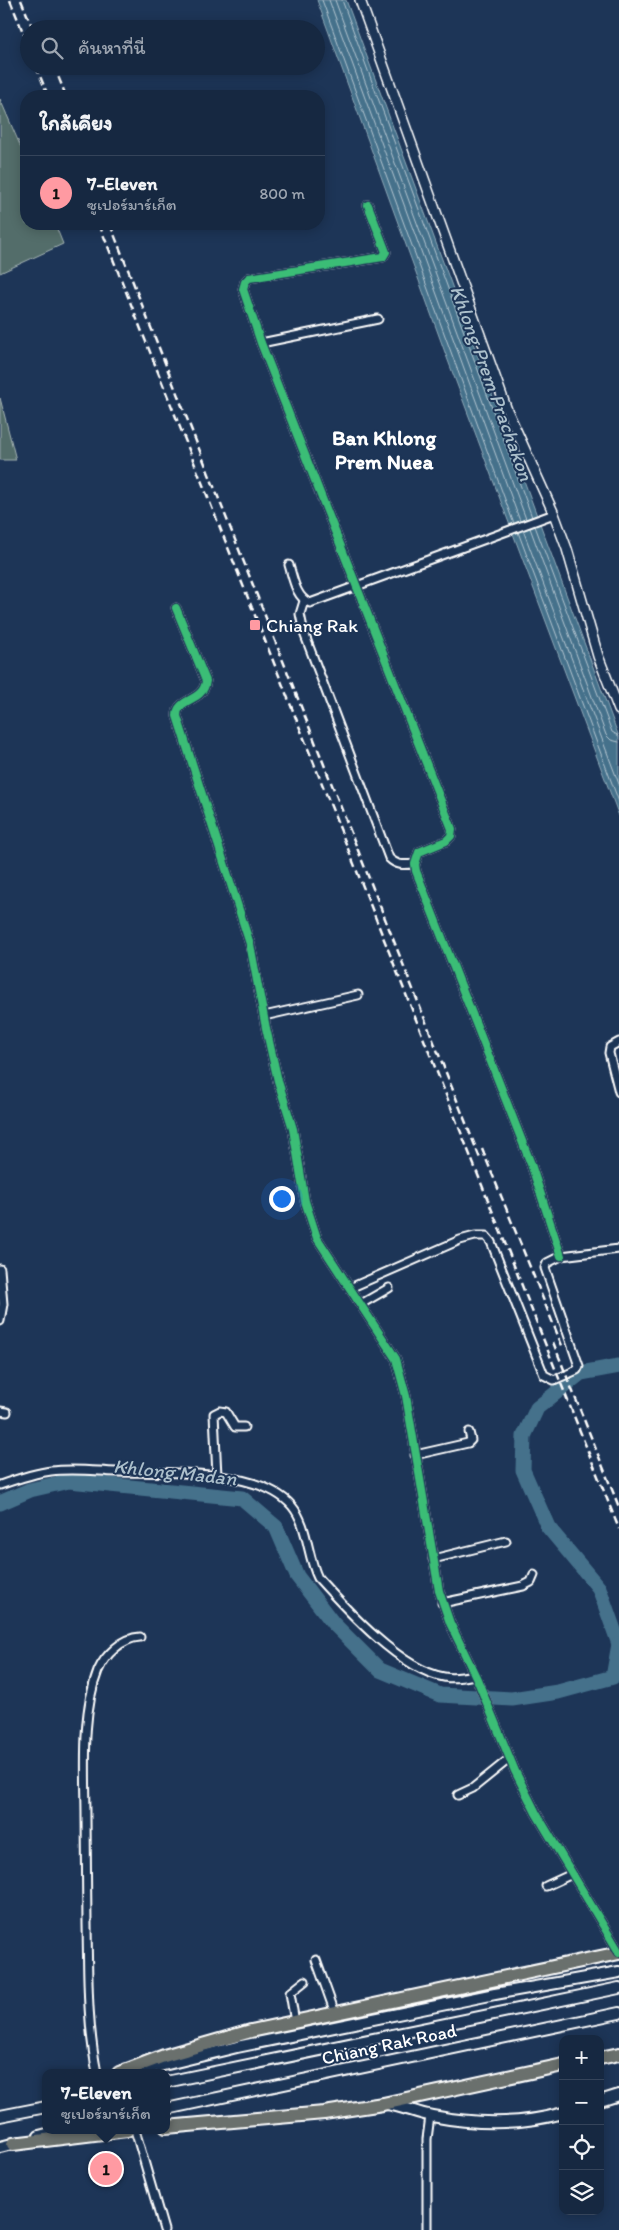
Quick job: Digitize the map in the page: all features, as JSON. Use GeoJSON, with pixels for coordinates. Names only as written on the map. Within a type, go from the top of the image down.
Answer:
{"type":"FeatureCollection","features":[{"type":"Feature","properties":{"kind":"highway"},"geometry":{"type":"LineString","coordinates":[[130,2069],[164,2056],[295,2022],[619,1952]]}},
{"type":"Feature","properties":{"kind":"highway"},"geometry":{"type":"LineString","coordinates":[[604,2057],[619,2054]]}},
{"type":"Feature","properties":{"kind":"highway"},"geometry":{"type":"LineString","coordinates":[[170,2127],[300,2116],[383,2104],[559,2067]]}},
{"type":"Feature","properties":{"kind":"highway"},"geometry":{"type":"LineString","coordinates":[[13,2144],[94,2134]]}},
{"type":"Feature","properties":{"kind":"main road"},"geometry":{"type":"LineString","coordinates":[[147,2069],[237,2047],[466,2000],[619,1972]]}},
{"type":"Feature","properties":{"kind":"main road","name":"Chiang Rak Road"},"geometry":{"type":"LineString","coordinates":[[170,2081],[619,1988]]}},
{"type":"Feature","properties":{"kind":"main road","name":"Chiang Rak Road"},"geometry":{"type":"LineString","coordinates":[[170,2108],[619,2013]]}},
{"type":"Feature","properties":{"kind":"main road"},"geometry":{"type":"LineString","coordinates":[[604,2100],[619,2095]]}},
{"type":"Feature","properties":{"kind":"main road"},"geometry":{"type":"LineString","coordinates":[[16,2113],[42,2102]]}},
{"type":"Feature","properties":{"kind":"main road"},"geometry":{"type":"LineString","coordinates":[[383,2104],[430,2116],[464,2120],[522,2121],[559,2114]]}},
{"type":"Feature","properties":{"kind":"main road"},"geometry":{"type":"LineString","coordinates":[[0,2116],[42,2107]]}},
{"type":"Feature","properties":{"kind":"main road"},"geometry":{"type":"LineString","coordinates":[[0,2147],[48,2134]]}},
{"type":"Feature","properties":{"kind":"street"},"geometry":{"type":"LineString","coordinates":[[360,0],[507,410],[554,514],[567,549],[598,656],[619,710]]}},
{"type":"Feature","properties":{"kind":"street"},"geometry":{"type":"LineString","coordinates":[[368,205],[386,252],[382,257],[249,278],[245,282],[243,289],[261,343],[452,830],[451,836],[446,841],[419,852],[415,864],[416,871],[531,1164],[561,1256]]}},
{"type":"Feature","properties":{"kind":"street"},"geometry":{"type":"LineString","coordinates":[[261,343],[378,319]]}},
{"type":"Feature","properties":{"kind":"street"},"geometry":{"type":"LineString","coordinates":[[289,565],[298,593],[304,601],[310,603],[554,514]]}},
{"type":"Feature","properties":{"kind":"street"},"geometry":{"type":"LineString","coordinates":[[304,601],[300,614],[304,632],[389,858],[395,864],[415,864]]}},
{"type":"Feature","properties":{"kind":"street"},"geometry":{"type":"LineString","coordinates":[[176,608],[206,681],[204,690],[197,697],[177,709],[177,716],[250,944],[278,1081],[293,1129],[305,1201],[311,1222],[317,1238],[396,1358],[406,1396],[432,1559],[442,1603],[476,1677],[509,1759],[536,1813],[619,1952]]}},
{"type":"Feature","properties":{"kind":"street"},"geometry":{"type":"LineString","coordinates":[[264,1016],[358,995]]}},
{"type":"Feature","properties":{"kind":"street"},"geometry":{"type":"LineString","coordinates":[[619,1042],[610,1046],[609,1053],[619,1092]]}},
{"type":"Feature","properties":{"kind":"street"},"geometry":{"type":"LineString","coordinates":[[350,1288],[460,1240],[475,1236],[486,1236],[491,1242],[544,1375],[554,1380],[577,1370],[579,1366],[545,1268],[550,1260],[561,1256],[619,1248]]}},
{"type":"Feature","properties":{"kind":"street"},"geometry":{"type":"LineString","coordinates":[[0,1269],[3,1304],[0,1321]]}},
{"type":"Feature","properties":{"kind":"street"},"geometry":{"type":"LineString","coordinates":[[361,1304],[389,1288]]}},
{"type":"Feature","properties":{"kind":"street"},"geometry":{"type":"LineString","coordinates":[[217,1476],[214,1414],[220,1411],[226,1412],[235,1427],[244,1427]]}},
{"type":"Feature","properties":{"kind":"street"},"geometry":{"type":"LineString","coordinates":[[415,1455],[468,1443],[471,1440],[469,1432]]}},
{"type":"Feature","properties":{"kind":"street"},"geometry":{"type":"LineString","coordinates":[[0,1485],[26,1476],[71,1469],[217,1476],[241,1479],[283,1498],[293,1507],[300,1518],[311,1565],[318,1578],[357,1618],[402,1658],[425,1671],[443,1677],[476,1677]]}},
{"type":"Feature","properties":{"kind":"street"},"geometry":{"type":"LineString","coordinates":[[432,1559],[506,1541]]}},
{"type":"Feature","properties":{"kind":"street"},"geometry":{"type":"LineString","coordinates":[[442,1603],[523,1586],[531,1582],[534,1575]]}},
{"type":"Feature","properties":{"kind":"street"},"geometry":{"type":"LineString","coordinates":[[96,2069],[91,2042],[88,1998],[84,1771],[88,1718],[98,1673],[104,1659],[131,1638],[140,1636]]}},
{"type":"Feature","properties":{"kind":"street"},"geometry":{"type":"LineString","coordinates":[[458,1795],[473,1788],[509,1759]]}},
{"type":"Feature","properties":{"kind":"street"},"geometry":{"type":"LineString","coordinates":[[546,1886],[572,1874]]}},
{"type":"Feature","properties":{"kind":"street"},"geometry":{"type":"LineString","coordinates":[[316,1960],[335,2013]]}},
{"type":"Feature","properties":{"kind":"street"},"geometry":{"type":"LineString","coordinates":[[295,2022],[290,1993],[305,1982]]}},
{"type":"Feature","properties":{"kind":"street"},"geometry":{"type":"LineString","coordinates":[[427,2230],[427,2139],[430,2116]]}},
{"type":"Feature","properties":{"kind":"street"},"geometry":{"type":"LineString","coordinates":[[136,2134],[164,2230]]}},
{"type":"Feature","properties":{"kind":"green space"},"geometry":{"type":"Polygon","coordinates":[[[0,99],[20,145],[20,230],[57,230],[63,244],[0,273],[0,99]]]}},
{"type":"Feature","properties":{"kind":"green space"},"geometry":{"type":"Polygon","coordinates":[[[0,398],[16,460],[0,460],[0,398]]]}},
{"type":"Feature","properties":{"kind":"water","name":"Khlong Prem Prachakon"},"geometry":{"type":"Polygon","coordinates":[[[317,0],[346,0],[619,737],[619,816],[446,355],[317,0]]]}},
{"type":"Feature","properties":{"kind":"waterway","name":"Khlong Madan"},"geometry":{"type":"LineString","coordinates":[[619,1366],[581,1373],[537,1408],[524,1436],[523,1470],[548,1527],[599,1588],[619,1644]]}},
{"type":"Feature","properties":{"kind":"waterway","name":"Khlong Madan"},"geometry":{"type":"LineString","coordinates":[[0,1503],[30,1490],[69,1481],[242,1498],[276,1527],[297,1576],[333,1623],[380,1670],[440,1695],[512,1699],[558,1692],[613,1677],[619,1644]]}},
{"type":"Feature","properties":{"kind":"railway"},"geometry":{"type":"LineString","coordinates":[[10,0],[20,25]]}},
{"type":"Feature","properties":{"kind":"railway"},"geometry":{"type":"LineString","coordinates":[[21,0],[29,20]]}},
{"type":"Feature","properties":{"kind":"railway"},"geometry":{"type":"LineString","coordinates":[[40,75],[46,90]]}},
{"type":"Feature","properties":{"kind":"railway"},"geometry":{"type":"LineString","coordinates":[[58,75],[64,90]]}},
{"type":"Feature","properties":{"kind":"railway"},"geometry":{"type":"LineString","coordinates":[[101,230],[619,1529]]}},
{"type":"Feature","properties":{"kind":"railway"},"geometry":{"type":"LineString","coordinates":[[112,230],[481,1161]]}},
{"type":"Feature","properties":{"kind":"railway"},"geometry":{"type":"LineString","coordinates":[[482,1149],[563,1348]]}},
{"type":"Feature","properties":{"kind":"railway"},"geometry":{"type":"LineString","coordinates":[[553,1342],[619,1507]]}},
{"type":"Feature","properties":{"kind":"cycle path"},"geometry":{"type":"LineString","coordinates":[[368,205],[386,252],[383,257],[249,278],[245,282],[243,289],[261,343],[452,829],[451,836],[446,841],[419,852],[415,864],[416,871],[531,1164],[561,1256]]}},
{"type":"Feature","properties":{"kind":"cycle path"},"geometry":{"type":"LineString","coordinates":[[176,608],[206,681],[200,693],[181,706],[177,716],[250,944],[278,1081],[293,1129],[305,1201],[317,1238],[396,1359],[406,1396],[439,1591],[450,1623],[477,1679],[515,1771],[536,1813],[619,1952]]}},
{"type":"Feature","properties":{"kind":"place","name":"Chiang Rak"},"geometry":{"type":"Point","coordinates":[255,625]}},
{"type":"Feature","properties":{"kind":"place","name":"7-Eleven"},"geometry":{"type":"Point","coordinates":[106,2169]}},
{"type":"Feature","properties":{"kind":"district","name":"Ban Khlong Prem Nuea"},"geometry":{"type":"Point","coordinates":[384,449]}}]}
